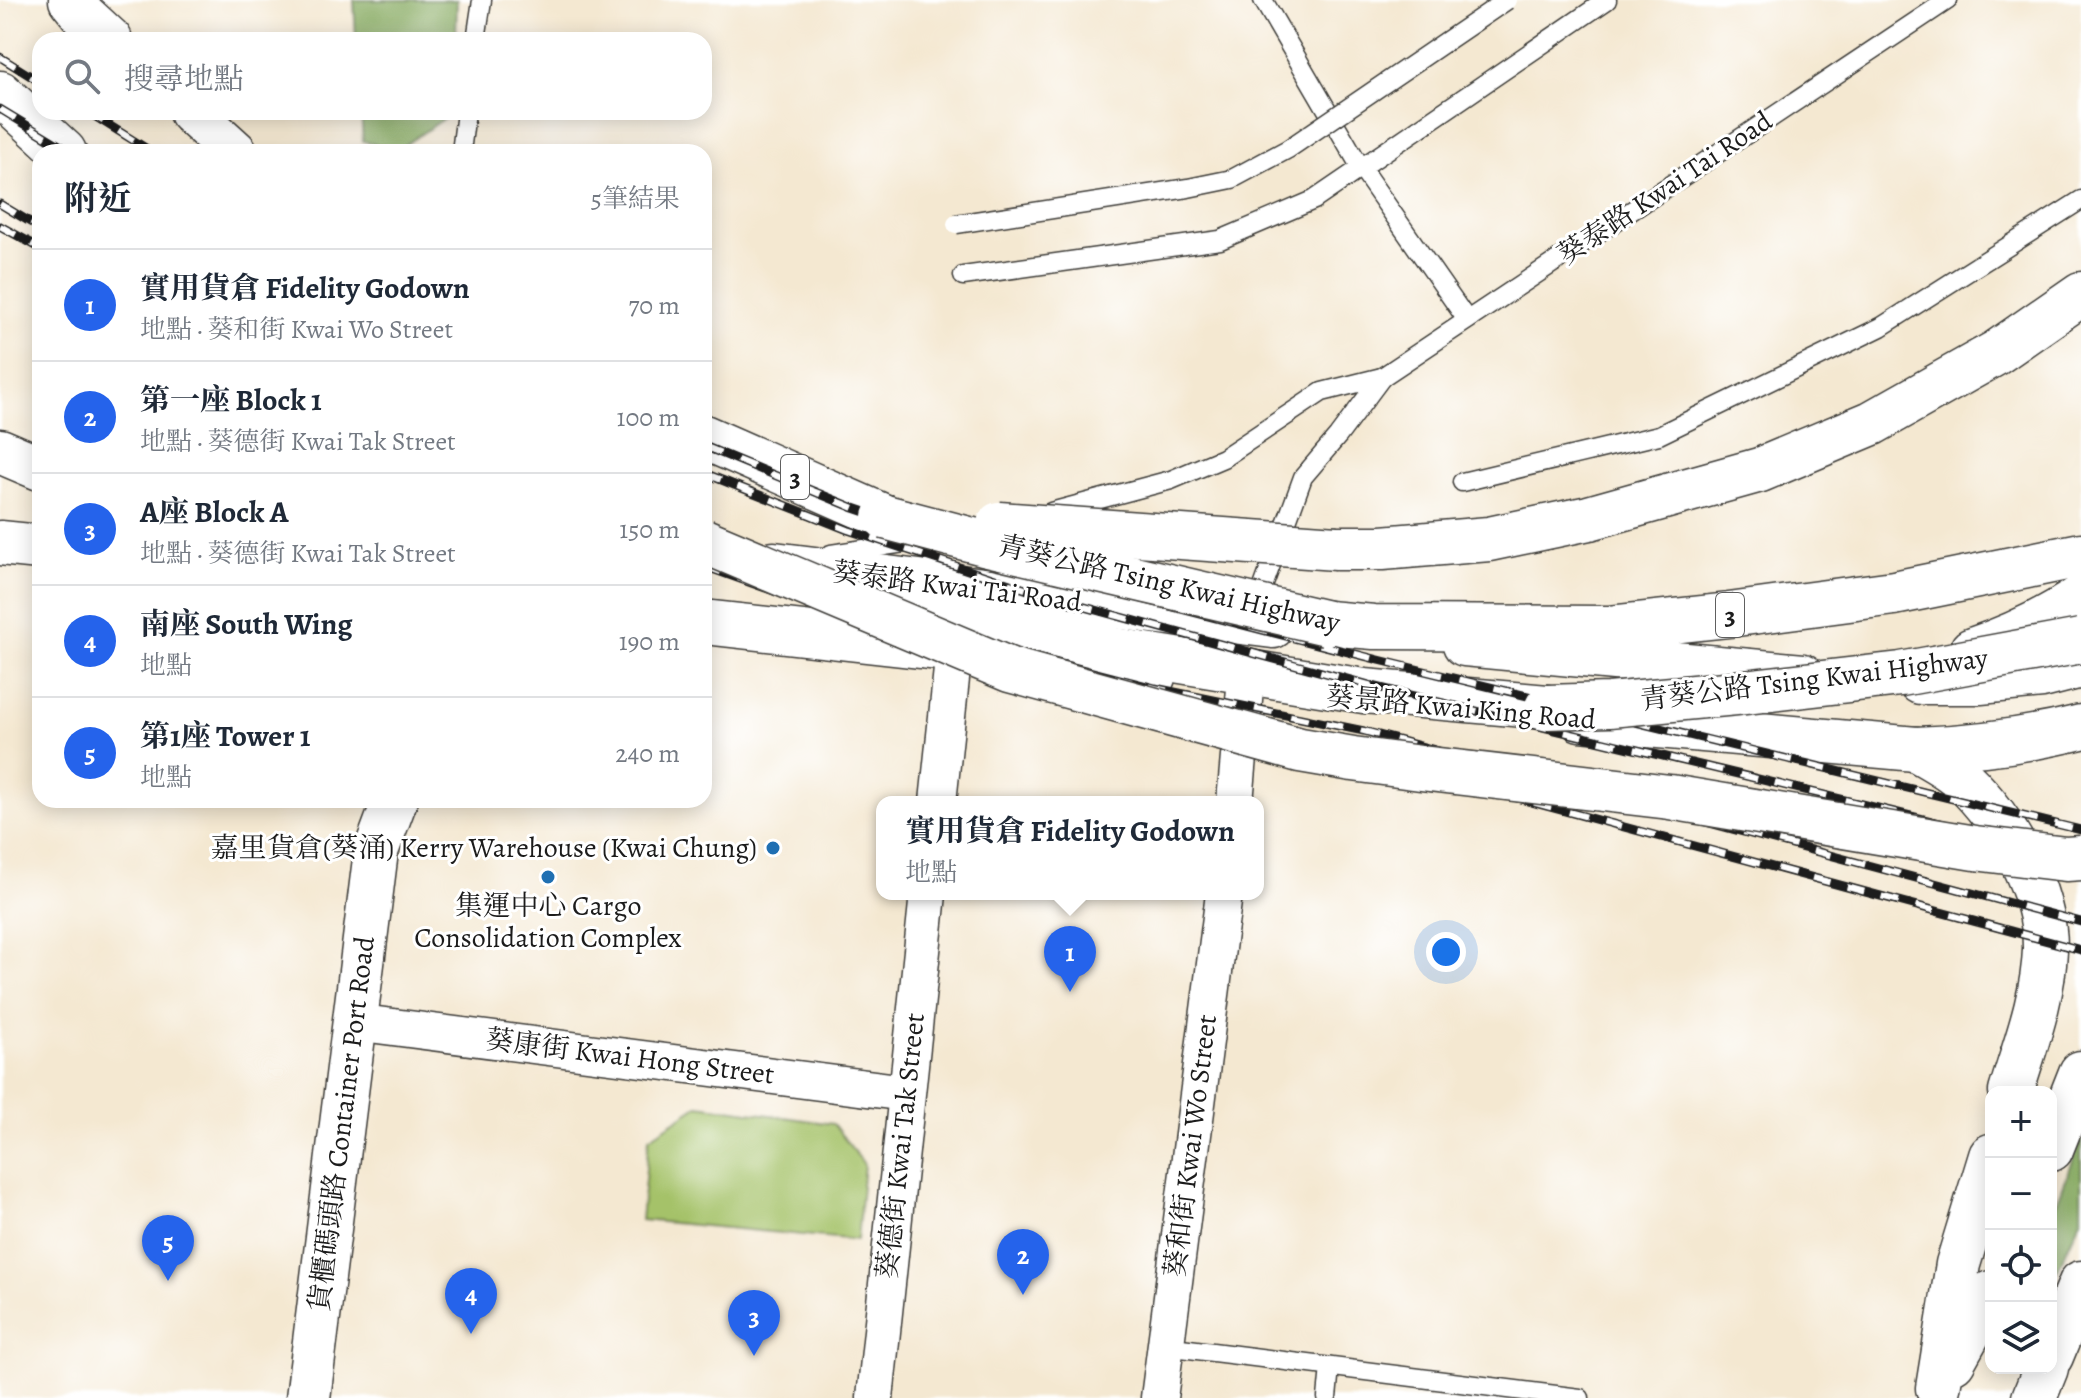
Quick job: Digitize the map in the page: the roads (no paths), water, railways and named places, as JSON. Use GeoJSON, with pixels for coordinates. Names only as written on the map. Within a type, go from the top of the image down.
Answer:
{"type":"FeatureCollection","features":[{"type":"Feature","properties":{"kind":"main road"},"geometry":{"type":"LineString","coordinates":[[71,0],[101,32]]}},
{"type":"Feature","properties":{"kind":"main road"},"geometry":{"type":"LineString","coordinates":[[0,93],[55,144]]}},
{"type":"Feature","properties":{"kind":"main road"},"geometry":{"type":"LineString","coordinates":[[200,120],[226,144]]}},
{"type":"Feature","properties":{"kind":"main road"},"geometry":{"type":"LineString","coordinates":[[885,517],[1336,548],[1382,548],[1489,539],[1589,518],[1760,470],[1872,423],[1996,353],[2081,294]]}},
{"type":"Feature","properties":{"kind":"main road","name":"青葵公路 Tsing Kwai Highway"},"geometry":{"type":"LineString","coordinates":[[712,441],[885,517],[1327,623],[1374,627],[1608,628],[1894,593],[2081,555]]}},
{"type":"Feature","properties":{"kind":"main road"},"geometry":{"type":"LineString","coordinates":[[0,451],[32,465]]}},
{"type":"Feature","properties":{"kind":"main road","name":"青葵公路 Tsing Kwai Highway"},"geometry":{"type":"LineString","coordinates":[[712,544],[862,608],[1364,691],[1547,707],[1609,705],[1901,674],[2081,641]]}},
{"type":"Feature","properties":{"kind":"main road","name":"葵泰路 Kwai Tai Road"},"geometry":{"type":"LineString","coordinates":[[712,559],[1250,624]]}},
{"type":"Feature","properties":{"kind":"main road"},"geometry":{"type":"LineString","coordinates":[[1817,677],[1912,667],[1975,649],[2021,632],[2081,597]]}},
{"type":"Feature","properties":{"kind":"main road"},"geometry":{"type":"LineString","coordinates":[[862,608],[1010,670],[1300,750],[1421,768],[1670,797],[1975,848],[2066,859],[2081,858]]}},
{"type":"Feature","properties":{"kind":"main road"},"geometry":{"type":"LineString","coordinates":[[712,623],[954,650],[1245,689]]}},
{"type":"Feature","properties":{"kind":"main road"},"geometry":{"type":"LineString","coordinates":[[1250,624],[1817,677],[1901,682],[1980,682],[2042,676],[2081,666]]}},
{"type":"Feature","properties":{"kind":"main road","name":"葵景路 Kwai King Road"},"geometry":{"type":"LineString","coordinates":[[1245,689],[1916,749],[2005,743],[2081,727]]}},
{"type":"Feature","properties":{"kind":"main road"},"geometry":{"type":"LineString","coordinates":[[1916,749],[1961,778],[2001,824],[2030,878],[2044,922],[2045,952],[2034,1020],[2013,1086]]}},
{"type":"Feature","properties":{"kind":"main road","name":"貨櫃碼頭路 Container Port Road"},"geometry":{"type":"LineString","coordinates":[[367,808],[376,851]]}},
{"type":"Feature","properties":{"kind":"main road","name":"貨櫃碼頭路 Container Port Road"},"geometry":{"type":"LineString","coordinates":[[308,1398],[376,851],[392,808]]}},
{"type":"Feature","properties":{"kind":"main road"},"geometry":{"type":"LineString","coordinates":[[2057,1134],[2081,1073]]}},
{"type":"Feature","properties":{"kind":"main road"},"geometry":{"type":"LineString","coordinates":[[1936,1393],[1958,1264],[1990,1158]]}},
{"type":"Feature","properties":{"kind":"main road"},"geometry":{"type":"LineString","coordinates":[[2057,1341],[2081,1283]]}},
{"type":"Feature","properties":{"kind":"main road"},"geometry":{"type":"LineString","coordinates":[[1936,1393],[1986,1302]]}},
{"type":"Feature","properties":{"kind":"main road"},"geometry":{"type":"LineString","coordinates":[[2035,1398],[2081,1322]]}},
{"type":"Feature","properties":{"kind":"main road"},"geometry":{"type":"LineString","coordinates":[[2035,1398],[2044,1374]]}},
{"type":"Feature","properties":{"kind":"street"},"geometry":{"type":"LineString","coordinates":[[939,796],[954,650]]}},
{"type":"Feature","properties":{"kind":"street"},"geometry":{"type":"LineString","coordinates":[[1236,796],[1245,689]]}},
{"type":"Feature","properties":{"kind":"street","name":"葵德街 Kwai Tak Street"},"geometry":{"type":"LineString","coordinates":[[875,1398],[927,900]]}},
{"type":"Feature","properties":{"kind":"street","name":"葵和街 Kwai Wo Street"},"geometry":{"type":"LineString","coordinates":[[1159,1398],[1223,900]]}},
{"type":"Feature","properties":{"kind":"street","name":"葵康街 Kwai Hong Street"},"geometry":{"type":"LineString","coordinates":[[354,1022],[906,1093]]}},
{"type":"Feature","properties":{"kind":"lane"},"geometry":{"type":"LineString","coordinates":[[477,32],[482,0]]}},
{"type":"Feature","properties":{"kind":"lane"},"geometry":{"type":"LineString","coordinates":[[1263,0],[1361,168],[1467,320]]}},
{"type":"Feature","properties":{"kind":"lane"},"geometry":{"type":"LineString","coordinates":[[956,224],[1232,179],[1288,149],[1507,0]]}},
{"type":"Feature","properties":{"kind":"lane"},"geometry":{"type":"LineString","coordinates":[[963,276],[1220,240],[1314,200],[1607,0]]}},
{"type":"Feature","properties":{"kind":"lane","name":"葵泰路 Kwai Tai Road"},"geometry":{"type":"LineString","coordinates":[[1250,624],[1303,477],[1382,377],[1948,0]]}},
{"type":"Feature","properties":{"kind":"lane"},"geometry":{"type":"LineString","coordinates":[[462,144],[465,120]]}},
{"type":"Feature","properties":{"kind":"lane"},"geometry":{"type":"LineString","coordinates":[[1462,482],[1659,435],[1881,327],[2081,200]]}},
{"type":"Feature","properties":{"kind":"lane","name":"葵泰路 Kwai Tai Road"},"geometry":{"type":"LineString","coordinates":[[763,563],[875,549],[975,531],[1171,480],[1223,458],[1322,392],[1382,377]]}},
{"type":"Feature","properties":{"kind":"lane"},"geometry":{"type":"LineString","coordinates":[[1165,1346],[1580,1398]]}},
{"type":"Feature","properties":{"kind":"lane"},"geometry":{"type":"LineString","coordinates":[[1327,1398],[1330,1367]]}},
{"type":"Feature","properties":{"kind":"railway"},"geometry":{"type":"LineString","coordinates":[[0,57],[32,77]]}},
{"type":"Feature","properties":{"kind":"railway"},"geometry":{"type":"LineString","coordinates":[[0,109],[58,144]]}},
{"type":"Feature","properties":{"kind":"railway"},"geometry":{"type":"LineString","coordinates":[[101,120],[139,144]]}},
{"type":"Feature","properties":{"kind":"railway"},"geometry":{"type":"LineString","coordinates":[[0,204],[32,223]]}},
{"type":"Feature","properties":{"kind":"railway"},"geometry":{"type":"LineString","coordinates":[[0,226],[32,244]]}},
{"type":"Feature","properties":{"kind":"railway"},"geometry":{"type":"LineString","coordinates":[[712,449],[854,508],[1057,577],[1379,660],[2081,830]]}},
{"type":"Feature","properties":{"kind":"railway"},"geometry":{"type":"LineString","coordinates":[[712,476],[848,530],[1052,598],[1373,686],[2081,857]]}},
{"type":"Feature","properties":{"kind":"railway"},"geometry":{"type":"LineString","coordinates":[[712,547],[961,638],[1155,688],[1364,731],[2081,922]]}},
{"type":"Feature","properties":{"kind":"railway"},"geometry":{"type":"LineString","coordinates":[[712,569],[958,657],[1151,707],[1357,755],[2081,950]]}},
{"type":"Feature","properties":{"kind":"place","name":"嘉里貨倉(葵涌) Kerry Warehouse (Kwai Chung)"},"geometry":{"type":"Point","coordinates":[773,848]}},
{"type":"Feature","properties":{"kind":"place","name":"集運中心 Cargo Consolidation Complex"},"geometry":{"type":"Point","coordinates":[548,877]}},
{"type":"Feature","properties":{"kind":"place","name":"實用貨倉 Fidelity Godown"},"geometry":{"type":"Point","coordinates":[1070,992]}},
{"type":"Feature","properties":{"kind":"place","name":"第1座 Tower 1"},"geometry":{"type":"Point","coordinates":[168,1281]}},
{"type":"Feature","properties":{"kind":"place","name":"第一座 Block 1"},"geometry":{"type":"Point","coordinates":[1023,1295]}},
{"type":"Feature","properties":{"kind":"place","name":"南座 South Wing"},"geometry":{"type":"Point","coordinates":[471,1334]}},
{"type":"Feature","properties":{"kind":"place","name":"A座 Block A"},"geometry":{"type":"Point","coordinates":[754,1356]}}]}
